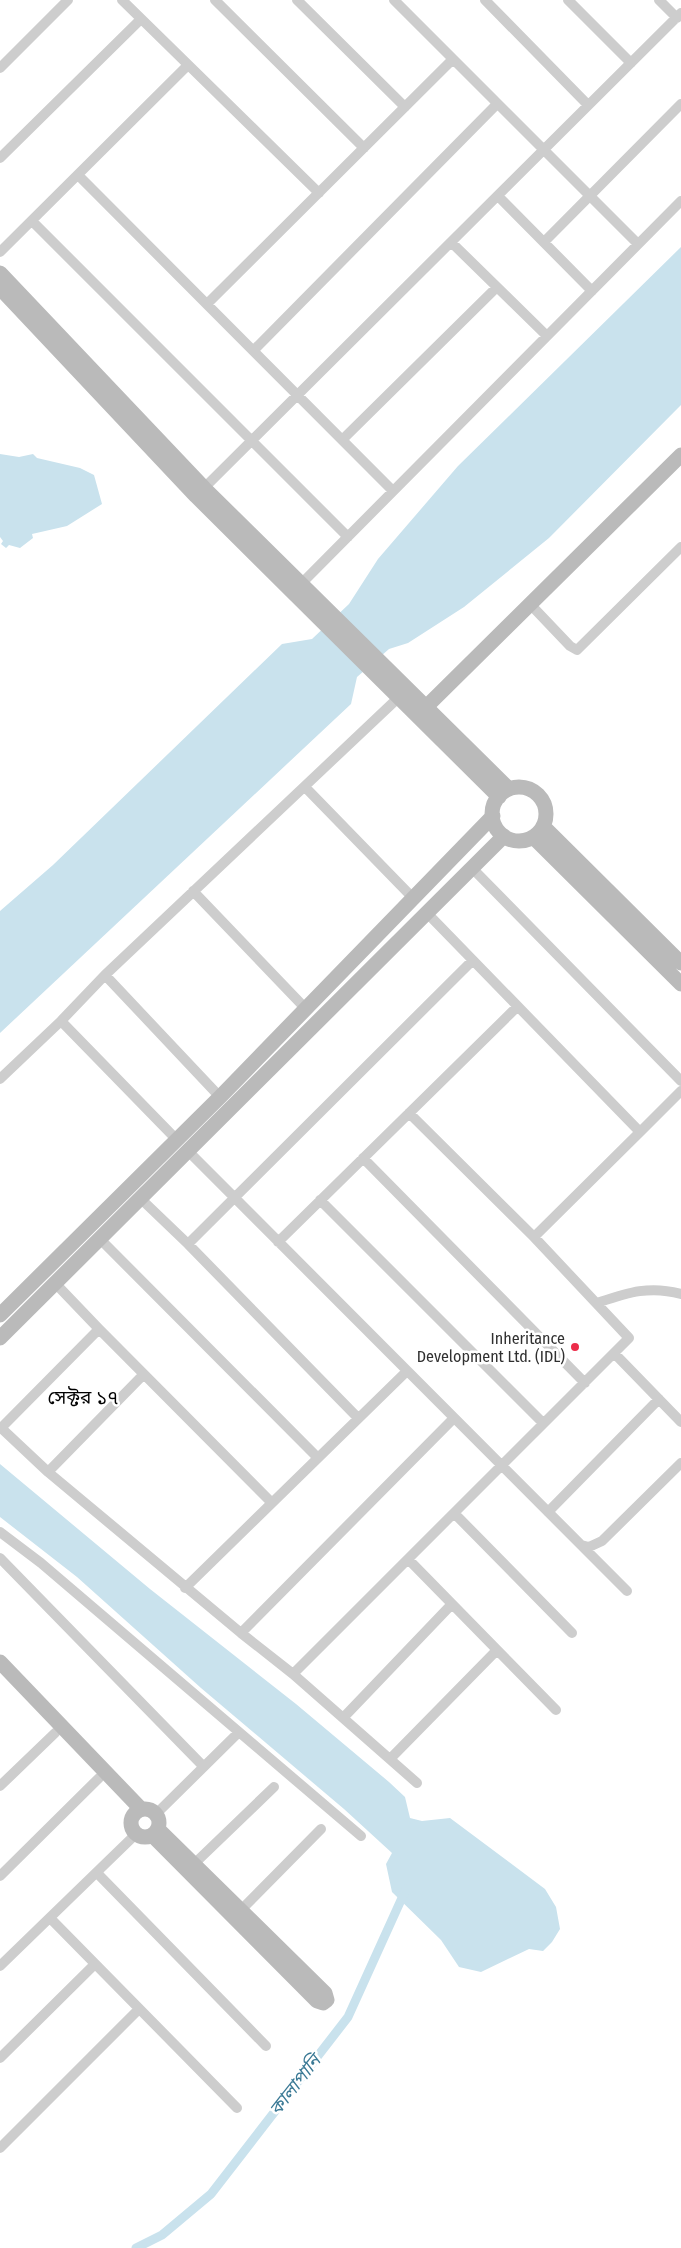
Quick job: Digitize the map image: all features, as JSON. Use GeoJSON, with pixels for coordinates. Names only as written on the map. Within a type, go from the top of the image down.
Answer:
{"type":"FeatureCollection","features":[{"type":"Feature","properties":{"kind":"street"},"geometry":{"type":"LineString","coordinates":[[0,68],[68,0]]}},
{"type":"Feature","properties":{"kind":"street"},"geometry":{"type":"LineString","coordinates":[[122,0],[318,194]]}},
{"type":"Feature","properties":{"kind":"street"},"geometry":{"type":"LineString","coordinates":[[214,0],[364,148]]}},
{"type":"Feature","properties":{"kind":"street"},"geometry":{"type":"LineString","coordinates":[[297,0],[405,107]]}},
{"type":"Feature","properties":{"kind":"street"},"geometry":{"type":"LineString","coordinates":[[394,0],[638,244]]}},
{"type":"Feature","properties":{"kind":"street"},"geometry":{"type":"LineString","coordinates":[[485,0],[588,106]]}},
{"type":"Feature","properties":{"kind":"street"},"geometry":{"type":"LineString","coordinates":[[568,0],[631,63]]}},
{"type":"Feature","properties":{"kind":"street"},"geometry":{"type":"LineString","coordinates":[[200,492],[679,15],[659,0]]}},
{"type":"Feature","properties":{"kind":"street"},"geometry":{"type":"LineString","coordinates":[[0,158],[141,19]]}},
{"type":"Feature","properties":{"kind":"street"},"geometry":{"type":"LineString","coordinates":[[208,303],[453,59]]}},
{"type":"Feature","properties":{"kind":"street"},"geometry":{"type":"LineString","coordinates":[[0,252],[188,65]]}},
{"type":"Feature","properties":{"kind":"street"},"geometry":{"type":"LineString","coordinates":[[254,350],[497,104]]}},
{"type":"Feature","properties":{"kind":"street"},"geometry":{"type":"LineString","coordinates":[[544,242],[681,104]]}},
{"type":"Feature","properties":{"kind":"street"},"geometry":{"type":"LineString","coordinates":[[78,175],[208,303],[393,491]]}},
{"type":"Feature","properties":{"kind":"street"},"geometry":{"type":"LineString","coordinates":[[498,196],[592,291]]}},
{"type":"Feature","properties":{"kind":"street"},"geometry":{"type":"LineString","coordinates":[[301,584],[681,201]]}},
{"type":"Feature","properties":{"kind":"street"},"geometry":{"type":"LineString","coordinates":[[32,221],[348,537]]}},
{"type":"Feature","properties":{"kind":"street"},"geometry":{"type":"LineString","coordinates":[[451,242],[547,336]]}},
{"type":"Feature","properties":{"kind":"street"},"geometry":{"type":"LineString","coordinates":[[0,273],[200,492]]}},
{"type":"Feature","properties":{"kind":"street"},"geometry":{"type":"LineString","coordinates":[[0,288],[394,689],[504,793]]}},
{"type":"Feature","properties":{"kind":"street"},"geometry":{"type":"LineString","coordinates":[[342,440],[497,288]]}},
{"type":"Feature","properties":{"kind":"street"},"geometry":{"type":"LineString","coordinates":[[425,708],[681,455]]}},
{"type":"Feature","properties":{"kind":"street"},"geometry":{"type":"LineString","coordinates":[[233,525],[301,584],[310,602]]}},
{"type":"Feature","properties":{"kind":"street"},"geometry":{"type":"LineString","coordinates":[[530,604],[570,646],[577,650],[681,547]]}},
{"type":"Feature","properties":{"kind":"street"},"geometry":{"type":"LineString","coordinates":[[394,689],[425,708],[504,793]]}},
{"type":"Feature","properties":{"kind":"street"},"geometry":{"type":"LineString","coordinates":[[0,1078],[62,1021],[104,975],[305,787],[394,689]]}},
{"type":"Feature","properties":{"kind":"street"},"geometry":{"type":"LineString","coordinates":[[305,787],[413,898]]}},
{"type":"Feature","properties":{"kind":"street"},"geometry":{"type":"LineString","coordinates":[[526,788],[540,798],[546,813],[538,831],[518,841],[504,836],[496,826],[493,816],[495,803],[504,793],[526,788]]}},
{"type":"Feature","properties":{"kind":"street"},"geometry":{"type":"LineString","coordinates":[[0,1315],[220,1097],[493,816]]}},
{"type":"Feature","properties":{"kind":"street"},"geometry":{"type":"LineString","coordinates":[[538,831],[681,963]]}},
{"type":"Feature","properties":{"kind":"street"},"geometry":{"type":"LineString","coordinates":[[538,831],[681,984]]}},
{"type":"Feature","properties":{"kind":"street"},"geometry":{"type":"LineString","coordinates":[[0,1338],[504,836]]}},
{"type":"Feature","properties":{"kind":"street"},"geometry":{"type":"LineString","coordinates":[[472,868],[681,1081]]}},
{"type":"Feature","properties":{"kind":"street"},"geometry":{"type":"LineString","coordinates":[[193,892],[306,1009]]}},
{"type":"Feature","properties":{"kind":"street"},"geometry":{"type":"LineString","coordinates":[[426,913],[640,1132]]}},
{"type":"Feature","properties":{"kind":"street"},"geometry":{"type":"LineString","coordinates":[[188,1244],[472,961]]}},
{"type":"Feature","properties":{"kind":"street"},"geometry":{"type":"LineString","coordinates":[[104,975],[220,1097]]}},
{"type":"Feature","properties":{"kind":"street"},"geometry":{"type":"LineString","coordinates":[[278,1242],[517,1007]]}},
{"type":"Feature","properties":{"kind":"street"},"geometry":{"type":"LineString","coordinates":[[62,1021],[176,1139]]}},
{"type":"Feature","properties":{"kind":"street"},"geometry":{"type":"LineString","coordinates":[[534,1237],[681,1091]]}},
{"type":"Feature","properties":{"kind":"street"},"geometry":{"type":"LineString","coordinates":[[293,1674],[629,1338],[534,1237],[409,1113]]}},
{"type":"Feature","properties":{"kind":"street"},"geometry":{"type":"LineString","coordinates":[[188,1151],[627,1591]]}},
{"type":"Feature","properties":{"kind":"street"},"geometry":{"type":"LineString","coordinates":[[363,1158],[585,1383]]}},
{"type":"Feature","properties":{"kind":"street"},"geometry":{"type":"LineString","coordinates":[[140,1198],[188,1244],[358,1418]]}},
{"type":"Feature","properties":{"kind":"street"},"geometry":{"type":"LineString","coordinates":[[320,1200],[543,1423]]}},
{"type":"Feature","properties":{"kind":"street"},"geometry":{"type":"LineString","coordinates":[[100,1239],[318,1458]]}},
{"type":"Feature","properties":{"kind":"street"},"geometry":{"type":"LineString","coordinates":[[55,1283],[272,1503]]}},
{"type":"Feature","properties":{"kind":"street"},"geometry":{"type":"LineString","coordinates":[[597,1303],[632,1291],[664,1289],[681,1294]]}},
{"type":"Feature","properties":{"kind":"street"},"geometry":{"type":"LineString","coordinates":[[99,1329],[1,1428],[48,1472],[185,1588],[293,1674],[418,1783]]}},
{"type":"Feature","properties":{"kind":"street"},"geometry":{"type":"LineString","coordinates":[[614,1353],[681,1422]]}},
{"type":"Feature","properties":{"kind":"street"},"geometry":{"type":"LineString","coordinates":[[185,1588],[407,1370]]}},
{"type":"Feature","properties":{"kind":"street"},"geometry":{"type":"LineString","coordinates":[[48,1472],[144,1374]]}},
{"type":"Feature","properties":{"kind":"street"},"geometry":{"type":"LineString","coordinates":[[548,1512],[659,1399]]}},
{"type":"Feature","properties":{"kind":"street"},"geometry":{"type":"LineString","coordinates":[[241,1633],[454,1418]]}},
{"type":"Feature","properties":{"kind":"street"},"geometry":{"type":"LineString","coordinates":[[581,1545],[589,1547],[602,1541],[681,1463]]}},
{"type":"Feature","properties":{"kind":"street"},"geometry":{"type":"LineString","coordinates":[[454,1513],[572,1633]]}},
{"type":"Feature","properties":{"kind":"street"},"geometry":{"type":"LineString","coordinates":[[0,1532],[42,1563],[362,1836]]}},
{"type":"Feature","properties":{"kind":"street"},"geometry":{"type":"LineString","coordinates":[[0,1558],[203,1766]]}},
{"type":"Feature","properties":{"kind":"street"},"geometry":{"type":"LineString","coordinates":[[408,1559],[556,1710]]}},
{"type":"Feature","properties":{"kind":"street"},"geometry":{"type":"LineString","coordinates":[[343,1718],[452,1604]]}},
{"type":"Feature","properties":{"kind":"street"},"geometry":{"type":"LineString","coordinates":[[390,1759],[497,1650]]}},
{"type":"Feature","properties":{"kind":"street"},"geometry":{"type":"LineString","coordinates":[[0,1662],[137,1811]]}},
{"type":"Feature","properties":{"kind":"street"},"geometry":{"type":"LineString","coordinates":[[0,1676],[99,1778],[137,1811],[150,1809],[156,1826],[321,1997],[241,1910],[156,1826]]}},
{"type":"Feature","properties":{"kind":"street"},"geometry":{"type":"LineString","coordinates":[[137,1811],[131,1826],[136,1834],[144,1837],[156,1826],[203,1766],[239,1732]]}},
{"type":"Feature","properties":{"kind":"street"},"geometry":{"type":"LineString","coordinates":[[2,1780],[55,1733]]}},
{"type":"Feature","properties":{"kind":"street"},"geometry":{"type":"LineString","coordinates":[[0,1876],[99,1778]]}},
{"type":"Feature","properties":{"kind":"street"},"geometry":{"type":"LineString","coordinates":[[194,1864],[274,1787]]}},
{"type":"Feature","properties":{"kind":"street"},"geometry":{"type":"LineString","coordinates":[[241,1910],[321,1829]]}},
{"type":"Feature","properties":{"kind":"street"},"geometry":{"type":"LineString","coordinates":[[0,1966],[136,1834]]}},
{"type":"Feature","properties":{"kind":"street"},"geometry":{"type":"LineString","coordinates":[[97,1873],[266,2046]]}},
{"type":"Feature","properties":{"kind":"street"},"geometry":{"type":"LineString","coordinates":[[50,1918],[238,2108]]}},
{"type":"Feature","properties":{"kind":"street"},"geometry":{"type":"LineString","coordinates":[[0,2058],[95,1964]]}},
{"type":"Feature","properties":{"kind":"street"},"geometry":{"type":"LineString","coordinates":[[0,2148],[139,2009]]}},
{"type":"Feature","properties":{"kind":"water"},"geometry":{"type":"Polygon","coordinates":[[[681,247],[681,405],[549,538],[464,607],[408,643],[389,649],[357,677],[351,704],[0,1033],[0,911],[53,865],[282,644],[312,639],[349,604],[378,559],[458,466],[681,247]]]}},
{"type":"Feature","properties":{"kind":"water"},"geometry":{"type":"Polygon","coordinates":[[[0,454],[19,457],[33,454],[37,458],[80,468],[94,475],[102,504],[67,526],[32,534],[33,538],[20,548],[9,545],[6,548],[1,544],[3,541],[0,537],[0,454]]]}},
{"type":"Feature","properties":{"kind":"water"},"geometry":{"type":"Polygon","coordinates":[[[0,1464],[150,1589],[296,1704],[389,1782],[405,1797],[410,1818],[422,1821],[450,1818],[545,1889],[556,1907],[560,1929],[552,1942],[543,1951],[529,1949],[481,1972],[459,1967],[441,1940],[392,1892],[386,1864],[392,1853],[344,1809],[201,1688],[77,1577],[0,1517],[0,1464]]]}},
{"type":"Feature","properties":{"kind":"waterway","name":"কালাপানি"},"geometry":{"type":"LineString","coordinates":[[136,2248],[162,2235],[211,2194],[348,2017],[406,1889]]}},
{"type":"Feature","properties":{"kind":"place","name":"Inheritance Development Ltd. (IDL)"},"geometry":{"type":"Point","coordinates":[575,1347]}},
{"type":"Feature","properties":{"kind":"district","name":"সেক্টর ১৭"},"geometry":{"type":"Point","coordinates":[83,1397]}}]}
